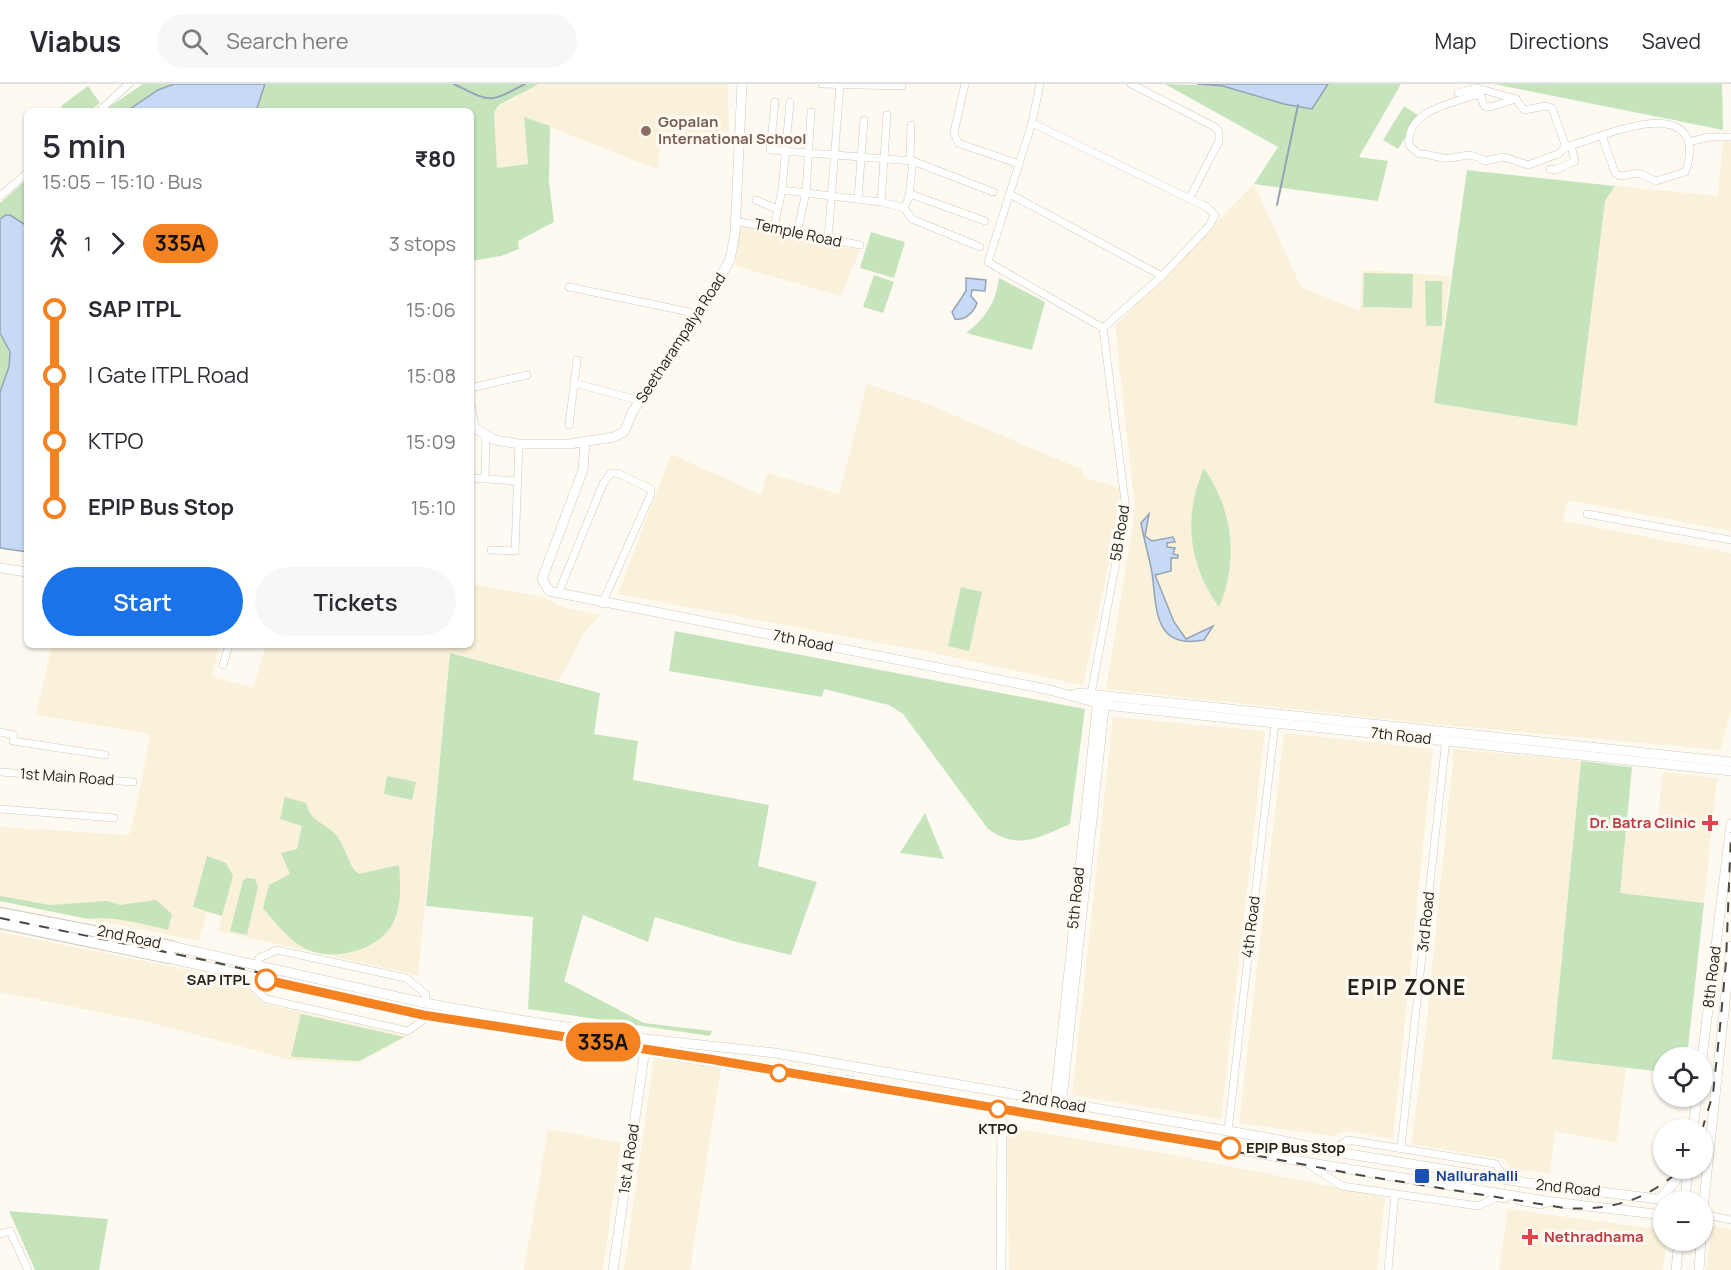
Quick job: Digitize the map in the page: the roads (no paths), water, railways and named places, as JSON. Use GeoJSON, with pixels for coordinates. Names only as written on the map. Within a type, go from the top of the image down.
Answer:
{"type":"FeatureCollection","features":[{"type":"Feature","properties":{"kind":"main road","name":"Seetharampalya Road"},"geometry":{"type":"LineString","coordinates":[[474,427],[495,440],[519,444],[569,444],[619,435],[699,314],[730,260],[735,221],[742,84]]}},
{"type":"Feature","properties":{"kind":"main road"},"geometry":{"type":"LineString","coordinates":[[558,594],[549,591],[542,579],[583,470],[585,442]]}},
{"type":"Feature","properties":{"kind":"main road"},"geometry":{"type":"LineString","coordinates":[[0,568],[24,572]]}},
{"type":"Feature","properties":{"kind":"main road","name":"7th Road"},"geometry":{"type":"LineString","coordinates":[[558,594],[1073,695],[1078,700],[1098,699],[1731,771]]}},
{"type":"Feature","properties":{"kind":"main road","name":"5th Road"},"geometry":{"type":"LineString","coordinates":[[1059,1119],[1058,1102],[1082,884],[1098,699]]}},
{"type":"Feature","properties":{"kind":"main road","name":"7th Road"},"geometry":{"type":"LineString","coordinates":[[1446,737],[1731,762]]}},
{"type":"Feature","properties":{"kind":"main road","name":"8th Road"},"geometry":{"type":"LineString","coordinates":[[1703,1047],[1731,825]]}},
{"type":"Feature","properties":{"kind":"main road","name":"2nd Road"},"geometry":{"type":"LineString","coordinates":[[0,913],[171,946],[425,1003],[594,1031],[756,1051],[1228,1131],[1330,1151],[1505,1179],[1582,1190],[1653,1196]]}},
{"type":"Feature","properties":{"kind":"main road","name":"2nd Road"},"geometry":{"type":"LineString","coordinates":[[0,923],[254,976],[423,1015],[645,1049],[1552,1202],[1653,1214]]}},
{"type":"Feature","properties":{"kind":"main road"},"geometry":{"type":"LineString","coordinates":[[168,958],[171,946]]}},
{"type":"Feature","properties":{"kind":"main road","name":"8th Road"},"geometry":{"type":"LineString","coordinates":[[1705,1191],[1731,946]]}},
{"type":"Feature","properties":{"kind":"main road","name":"1st A Road"},"geometry":{"type":"LineString","coordinates":[[613,1270],[645,1049]]}},
{"type":"Feature","properties":{"kind":"main road"},"geometry":{"type":"LineString","coordinates":[[738,1049],[743,1057],[744,1066]]}},
{"type":"Feature","properties":{"kind":"main road"},"geometry":{"type":"LineString","coordinates":[[744,1066],[748,1058],[756,1051]]}},
{"type":"Feature","properties":{"kind":"main road"},"geometry":{"type":"LineString","coordinates":[[1694,1119],[1696,1107]]}},
{"type":"Feature","properties":{"kind":"main road"},"geometry":{"type":"LineString","coordinates":[[1001,1270],[1002,1110]]}},
{"type":"Feature","properties":{"kind":"main road"},"geometry":{"type":"LineString","coordinates":[[1695,1114],[1712,1116]]}},
{"type":"Feature","properties":{"kind":"main road"},"geometry":{"type":"LineString","coordinates":[[1666,1191],[1677,1179]]}},
{"type":"Feature","properties":{"kind":"main road"},"geometry":{"type":"LineString","coordinates":[[1580,1204],[1582,1190]]}},
{"type":"Feature","properties":{"kind":"main road"},"geometry":{"type":"LineString","coordinates":[[1676,1270],[1678,1251]]}},
{"type":"Feature","properties":{"kind":"main road"},"geometry":{"type":"LineString","coordinates":[[1699,1270],[1700,1251]]}},
{"type":"Feature","properties":{"kind":"street"},"geometry":{"type":"LineString","coordinates":[[102,108],[129,84]]}},
{"type":"Feature","properties":{"kind":"street"},"geometry":{"type":"LineString","coordinates":[[822,84],[902,86]]}},
{"type":"Feature","properties":{"kind":"street"},"geometry":{"type":"LineString","coordinates":[[965,84],[954,132],[958,143],[1019,164]]}},
{"type":"Feature","properties":{"kind":"street"},"geometry":{"type":"LineString","coordinates":[[1032,123],[1207,207],[1215,215],[1209,225],[1162,276],[1103,328],[988,262],[1032,123],[1040,84]]}},
{"type":"Feature","properties":{"kind":"street"},"geometry":{"type":"LineString","coordinates":[[1131,84],[1215,127],[1219,132],[1219,141],[1189,199]]}},
{"type":"Feature","properties":{"kind":"street"},"geometry":{"type":"LineString","coordinates":[[828,240],[840,85]]}},
{"type":"Feature","properties":{"kind":"street"},"geometry":{"type":"LineString","coordinates":[[1458,93],[1477,88],[1516,99],[1524,110],[1546,106],[1552,108],[1575,161],[1556,170],[1550,169]]}},
{"type":"Feature","properties":{"kind":"street"},"geometry":{"type":"LineString","coordinates":[[1516,99],[1490,107],[1484,106],[1481,96],[1475,95],[1429,111],[1416,121],[1408,135],[1409,146],[1419,154],[1430,153],[1443,158],[1461,154],[1478,156],[1485,161],[1504,157],[1528,165],[1558,154],[1569,147],[1602,136],[1637,125],[1670,124],[1681,128],[1689,142],[1688,167],[1684,172],[1656,181],[1639,173],[1620,176],[1615,172],[1602,136]]}},
{"type":"Feature","properties":{"kind":"street"},"geometry":{"type":"LineString","coordinates":[[775,102],[770,150],[911,160],[993,192]]}},
{"type":"Feature","properties":{"kind":"street"},"geometry":{"type":"LineString","coordinates":[[774,227],[782,190],[790,102]]}},
{"type":"Feature","properties":{"kind":"street"},"geometry":{"type":"LineString","coordinates":[[797,232],[806,193],[811,112]]}},
{"type":"Feature","properties":{"kind":"street"},"geometry":{"type":"LineString","coordinates":[[881,202],[887,115]]}},
{"type":"Feature","properties":{"kind":"street"},"geometry":{"type":"LineString","coordinates":[[858,199],[864,120]]}},
{"type":"Feature","properties":{"kind":"street"},"geometry":{"type":"LineString","coordinates":[[904,208],[909,197],[911,125]]}},
{"type":"Feature","properties":{"kind":"street"},"geometry":{"type":"LineString","coordinates":[[1689,142],[1709,137],[1731,137]]}},
{"type":"Feature","properties":{"kind":"street"},"geometry":{"type":"LineString","coordinates":[[0,196],[24,176]]}},
{"type":"Feature","properties":{"kind":"street"},"geometry":{"type":"LineString","coordinates":[[782,190],[881,202],[904,208],[912,219],[980,247]]}},
{"type":"Feature","properties":{"kind":"street"},"geometry":{"type":"LineString","coordinates":[[1010,194],[1162,276]]}},
{"type":"Feature","properties":{"kind":"street"},"geometry":{"type":"LineString","coordinates":[[909,197],[913,195],[985,221]]}},
{"type":"Feature","properties":{"kind":"street"},"geometry":{"type":"LineString","coordinates":[[756,200],[777,209]]}},
{"type":"Feature","properties":{"kind":"street","name":"Temple Road"},"geometry":{"type":"LineString","coordinates":[[735,221],[860,245]]}},
{"type":"Feature","properties":{"kind":"street"},"geometry":{"type":"LineString","coordinates":[[568,287],[699,314]]}},
{"type":"Feature","properties":{"kind":"street","name":"5B Road"},"geometry":{"type":"LineString","coordinates":[[1098,699],[1126,509],[1103,328]]}},
{"type":"Feature","properties":{"kind":"street"},"geometry":{"type":"LineString","coordinates":[[569,425],[577,360]]}},
{"type":"Feature","properties":{"kind":"street"},"geometry":{"type":"LineString","coordinates":[[474,387],[527,375]]}},
{"type":"Feature","properties":{"kind":"street"},"geometry":{"type":"LineString","coordinates":[[574,383],[641,400]]}},
{"type":"Feature","properties":{"kind":"street"},"geometry":{"type":"LineString","coordinates":[[485,479],[486,434]]}},
{"type":"Feature","properties":{"kind":"street"},"geometry":{"type":"LineString","coordinates":[[491,550],[515,551],[519,444]]}},
{"type":"Feature","properties":{"kind":"street"},"geometry":{"type":"LineString","coordinates":[[558,594],[603,484],[610,473],[617,473],[651,489],[651,494],[602,604]]}},
{"type":"Feature","properties":{"kind":"street"},"geometry":{"type":"LineString","coordinates":[[474,478],[517,481]]}},
{"type":"Feature","properties":{"kind":"street"},"geometry":{"type":"LineString","coordinates":[[1587,514],[1731,540]]}},
{"type":"Feature","properties":{"kind":"street"},"geometry":{"type":"LineString","coordinates":[[223,665],[228,648]]}},
{"type":"Feature","properties":{"kind":"street","name":"4th Road"},"geometry":{"type":"LineString","coordinates":[[1228,1131],[1275,719]]}},
{"type":"Feature","properties":{"kind":"street"},"geometry":{"type":"LineString","coordinates":[[0,732],[14,735],[13,741],[105,755]]}},
{"type":"Feature","properties":{"kind":"street","name":"3rd Road"},"geometry":{"type":"LineString","coordinates":[[1401,1148],[1446,737]]}},
{"type":"Feature","properties":{"kind":"street","name":"1st Main Road"},"geometry":{"type":"LineString","coordinates":[[0,772],[133,782]]}},
{"type":"Feature","properties":{"kind":"street"},"geometry":{"type":"LineString","coordinates":[[0,809],[114,818]]}},
{"type":"Feature","properties":{"kind":"street"},"geometry":{"type":"LineString","coordinates":[[258,966],[259,958],[277,950],[406,978],[426,994],[425,1003]]}},
{"type":"Feature","properties":{"kind":"street"},"geometry":{"type":"LineString","coordinates":[[254,976],[252,986],[266,999],[408,1031],[422,1021],[423,1015]]}},
{"type":"Feature","properties":{"kind":"street"},"geometry":{"type":"LineString","coordinates":[[1330,1151],[1348,1140],[1401,1148],[1496,1164],[1505,1179]]}},
{"type":"Feature","properties":{"kind":"street"},"geometry":{"type":"LineString","coordinates":[[1305,1162],[1342,1186],[1478,1206],[1497,1197],[1541,1205],[1552,1202]]}},
{"type":"Feature","properties":{"kind":"street"},"geometry":{"type":"LineString","coordinates":[[1388,1270],[1395,1194]]}},
{"type":"Feature","properties":{"kind":"street"},"geometry":{"type":"LineString","coordinates":[[1713,1216],[1731,1220]]}},
{"type":"Feature","properties":{"kind":"street"},"geometry":{"type":"LineString","coordinates":[[0,1234],[10,1232],[28,1270]]}},
{"type":"Feature","properties":{"kind":"water"},"geometry":{"type":"Polygon","coordinates":[[[174,84],[265,84],[257,108],[131,108],[158,90],[174,84]]]}},
{"type":"Feature","properties":{"kind":"water"},"geometry":{"type":"Polygon","coordinates":[[[1197,84],[1328,84],[1312,109],[1284,104],[1223,86],[1197,84]]]}},
{"type":"Feature","properties":{"kind":"water"},"geometry":{"type":"Polygon","coordinates":[[[10,215],[24,224],[24,552],[0,548],[0,392],[9,367],[10,352],[0,333],[0,219],[10,215]]]}},
{"type":"Feature","properties":{"kind":"water"},"geometry":{"type":"Polygon","coordinates":[[[966,278],[986,280],[985,291],[972,290],[971,296],[977,303],[976,306],[966,317],[955,319],[952,312],[966,291],[966,278]]]}},
{"type":"Feature","properties":{"kind":"water"},"geometry":{"type":"Polygon","coordinates":[[[1149,514],[1145,536],[1152,541],[1173,537],[1175,542],[1167,543],[1167,547],[1175,548],[1173,554],[1178,555],[1178,558],[1171,558],[1171,571],[1155,575],[1174,622],[1186,639],[1213,626],[1204,640],[1175,639],[1166,632],[1161,623],[1141,523],[1149,514]]]}},
{"type":"Feature","properties":{"kind":"waterway"},"geometry":{"type":"LineString","coordinates":[[454,84],[489,98],[496,98],[525,84]]}},
{"type":"Feature","properties":{"kind":"waterway"},"geometry":{"type":"LineString","coordinates":[[1277,205],[1298,105]]}},
{"type":"Feature","properties":{"kind":"railway"},"geometry":{"type":"LineString","coordinates":[[1705,1119],[1713,1094],[1726,962],[1731,832]]}},
{"type":"Feature","properties":{"kind":"railway"},"geometry":{"type":"LineString","coordinates":[[0,918],[209,961],[422,1010],[832,1074],[1162,1133],[1232,1151],[1359,1175],[1565,1208],[1598,1208],[1628,1201],[1642,1196],[1669,1179]]}},
{"type":"Feature","properties":{"kind":"place","name":"Gopalan International School"},"geometry":{"type":"Point","coordinates":[646,131]}},
{"type":"Feature","properties":{"kind":"place","name":"Dr. Batra Clinic"},"geometry":{"type":"Point","coordinates":[1710,823]}},
{"type":"Feature","properties":{"kind":"place","name":"SAP ITPL"},"geometry":{"type":"Point","coordinates":[266,980]}},
{"type":"Feature","properties":{"kind":"place","name":"KTPO"},"geometry":{"type":"Point","coordinates":[998,1109]}},
{"type":"Feature","properties":{"kind":"place","name":"EPIP Bus Stop"},"geometry":{"type":"Point","coordinates":[1230,1148]}},
{"type":"Feature","properties":{"kind":"place","name":"Nallurahalli"},"geometry":{"type":"Point","coordinates":[1422,1176]}},
{"type":"Feature","properties":{"kind":"place","name":"Nethradhama"},"geometry":{"type":"Point","coordinates":[1530,1237]}},
{"type":"Feature","properties":{"kind":"district","name":"EPIP ZONE"},"geometry":{"type":"Point","coordinates":[1407,988]}}]}
